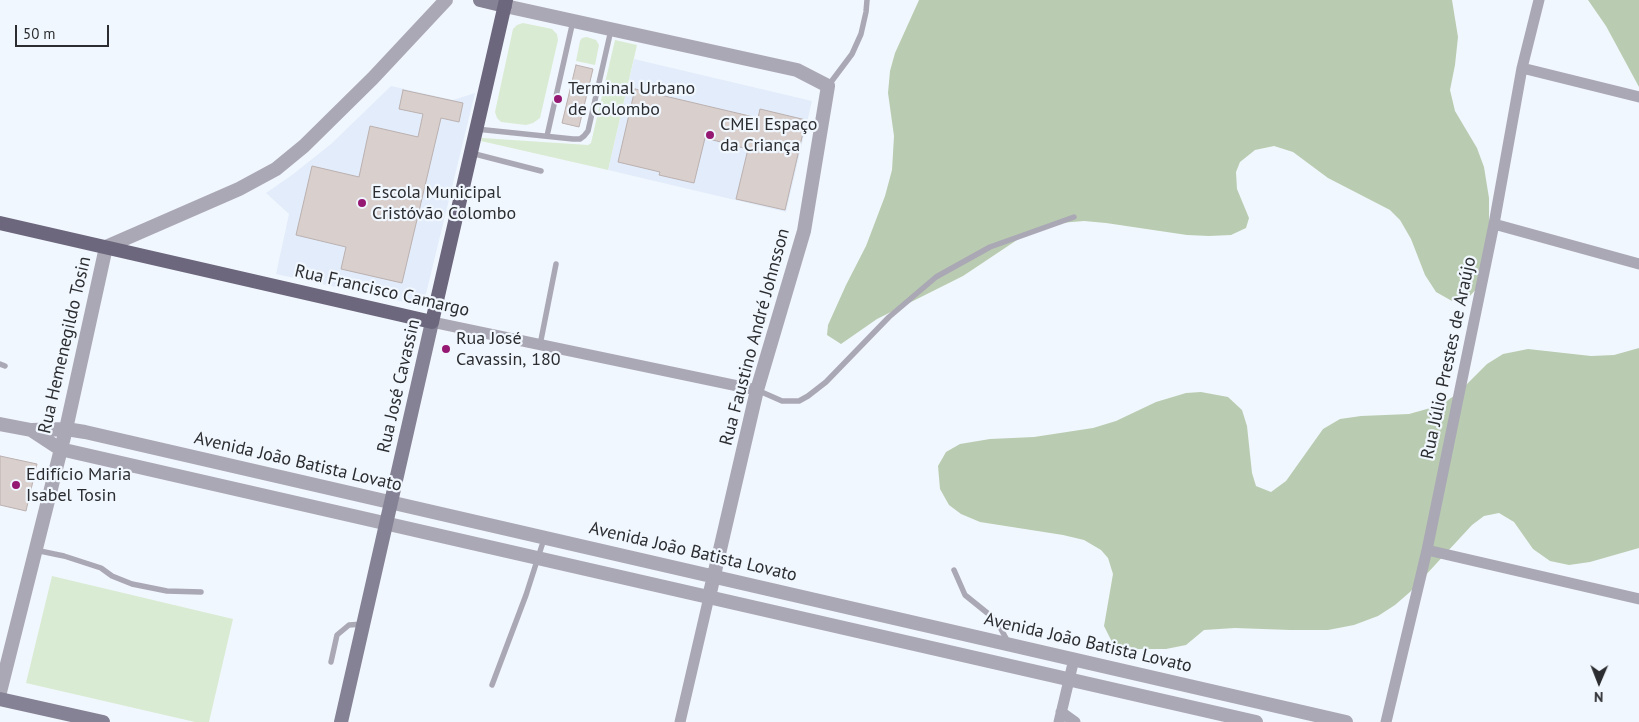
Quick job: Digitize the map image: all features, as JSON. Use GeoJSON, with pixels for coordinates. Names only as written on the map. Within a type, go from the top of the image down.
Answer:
{"type":"FeatureCollection","features":[{"type":"Feature","properties":{"kind":"main road"},"geometry":{"type":"LineString","coordinates":[[480,0],[505,3]]}},
{"type":"Feature","properties":{"kind":"main road","name":"Rua José Cavassin"},"geometry":{"type":"LineString","coordinates":[[341,722],[505,3]]}},
{"type":"Feature","properties":{"kind":"main road","name":"Rua Francisco Camargo"},"geometry":{"type":"LineString","coordinates":[[0,223],[432,322]]}},
{"type":"Feature","properties":{"kind":"main road"},"geometry":{"type":"LineString","coordinates":[[0,699],[103,722]]}},
{"type":"Feature","properties":{"kind":"street","name":"Rua Hemenegildo Tosin"},"geometry":{"type":"LineString","coordinates":[[0,692],[66,429],[106,247],[239,189],[276,169],[304,146],[366,85],[446,0]]}},
{"type":"Feature","properties":{"kind":"street","name":"Rua Júlio Prestes de Araújo"},"geometry":{"type":"LineString","coordinates":[[1386,722],[1426,550],[1494,224],[1522,68],[1539,0]]}},
{"type":"Feature","properties":{"kind":"street"},"geometry":{"type":"LineString","coordinates":[[505,3],[612,30],[797,70],[828,86]]}},
{"type":"Feature","properties":{"kind":"street"},"geometry":{"type":"LineString","coordinates":[[1522,68],[1639,97]]}},
{"type":"Feature","properties":{"kind":"street","name":"Rua Faustino André Johnsson"},"geometry":{"type":"LineString","coordinates":[[709,597],[757,390],[804,232],[828,86]]}},
{"type":"Feature","properties":{"kind":"street"},"geometry":{"type":"LineString","coordinates":[[1494,224],[1639,264]]}},
{"type":"Feature","properties":{"kind":"street","name":"Rua Francisco Camargo"},"geometry":{"type":"LineString","coordinates":[[432,322],[757,390]]}},
{"type":"Feature","properties":{"kind":"street","name":"Avenida João Batista Lovato"},"geometry":{"type":"LineString","coordinates":[[0,424],[31,430],[66,429],[1346,722]]}},
{"type":"Feature","properties":{"kind":"street","name":"Avenida João Batista Lovato"},"geometry":{"type":"LineString","coordinates":[[31,430],[60,449],[1256,722]]}},
{"type":"Feature","properties":{"kind":"street"},"geometry":{"type":"LineString","coordinates":[[452,539],[456,518]]}},
{"type":"Feature","properties":{"kind":"street"},"geometry":{"type":"LineString","coordinates":[[1426,550],[1639,599]]}},
{"type":"Feature","properties":{"kind":"street"},"geometry":{"type":"LineString","coordinates":[[680,722],[709,597]]}},
{"type":"Feature","properties":{"kind":"street"},"geometry":{"type":"LineString","coordinates":[[1074,659],[1060,717],[1075,722]]}},
{"type":"Feature","properties":{"kind":"lane"},"geometry":{"type":"LineString","coordinates":[[828,86],[852,54],[861,34],[867,0]]}},
{"type":"Feature","properties":{"kind":"lane"},"geometry":{"type":"LineString","coordinates":[[547,136],[573,21]]}},
{"type":"Feature","properties":{"kind":"lane"},"geometry":{"type":"LineString","coordinates":[[476,129],[580,138],[588,131],[612,30]]}},
{"type":"Feature","properties":{"kind":"lane"},"geometry":{"type":"LineString","coordinates":[[471,153],[541,172]]}},
{"type":"Feature","properties":{"kind":"lane"},"geometry":{"type":"LineString","coordinates":[[757,390],[782,401],[798,401],[808,396],[826,382],[889,317],[936,277],[990,247],[1074,217]]}},
{"type":"Feature","properties":{"kind":"lane"},"geometry":{"type":"LineString","coordinates":[[540,345],[556,264]]}},
{"type":"Feature","properties":{"kind":"lane"},"geometry":{"type":"LineString","coordinates":[[492,685],[539,558],[544,537]]}},
{"type":"Feature","properties":{"kind":"lane"},"geometry":{"type":"LineString","coordinates":[[35,550],[64,556],[101,568],[112,576],[132,584],[168,591],[201,592]]}},
{"type":"Feature","properties":{"kind":"lane"},"geometry":{"type":"LineString","coordinates":[[954,570],[965,595],[996,620],[1008,644]]}},
{"type":"Feature","properties":{"kind":"lane"},"geometry":{"type":"LineString","coordinates":[[331,662],[337,636],[349,625],[364,624]]}},
{"type":"Feature","properties":{"kind":"shaded area","name":"CMEI Espaço da Criança"},"geometry":{"type":"Polygon","coordinates":[[[634,59],[812,101],[786,212],[608,170],[634,59]]]}},
{"type":"Feature","properties":{"kind":"shaded area","name":"Escola Municipal Cristóvão Colombo"},"geometry":{"type":"Polygon","coordinates":[[[391,86],[453,100],[475,93],[423,306],[276,274],[289,214],[266,193],[331,144],[391,86]]]}},
{"type":"Feature","properties":{"kind":"green space"},"geometry":{"type":"Polygon","coordinates":[[[919,0],[1452,0],[1458,37],[1450,90],[1455,111],[1477,148],[1484,167],[1489,198],[1489,252],[1481,284],[1468,298],[1452,301],[1436,292],[1425,275],[1411,239],[1400,220],[1390,210],[1328,178],[1293,152],[1274,146],[1255,150],[1240,162],[1236,172],[1237,189],[1249,218],[1246,228],[1231,235],[1187,235],[1084,221],[1048,224],[1029,232],[963,276],[877,319],[841,344],[827,335],[828,325],[866,246],[885,196],[892,170],[894,136],[888,93],[890,71],[895,53],[919,0]]]}},
{"type":"Feature","properties":{"kind":"green space"},"geometry":{"type":"Polygon","coordinates":[[[1588,0],[1639,0],[1639,87],[1606,26],[1588,0]]]}},
{"type":"Feature","properties":{"kind":"green space"},"geometry":{"type":"Polygon","coordinates":[[[523,23],[552,29],[557,34],[558,40],[540,118],[526,125],[501,122],[495,112],[513,29],[523,23]]]}},
{"type":"Feature","properties":{"kind":"green space"},"geometry":{"type":"Polygon","coordinates":[[[587,37],[596,40],[599,45],[595,65],[576,61],[580,41],[582,38],[587,37]]]}},
{"type":"Feature","properties":{"kind":"green space"},"geometry":{"type":"Polygon","coordinates":[[[615,40],[637,45],[608,170],[481,141],[482,138],[588,145],[591,143],[615,40]]]}},
{"type":"Feature","properties":{"kind":"green space"},"geometry":{"type":"Polygon","coordinates":[[[1639,348],[1639,548],[1590,562],[1569,565],[1550,561],[1533,549],[1514,522],[1499,513],[1484,516],[1472,525],[1410,592],[1395,605],[1378,616],[1354,625],[1328,630],[1235,628],[1204,630],[1186,645],[1166,649],[1126,649],[1112,642],[1104,626],[1113,574],[1108,558],[1101,550],[1084,540],[1063,535],[980,522],[961,514],[949,505],[940,489],[938,466],[946,452],[960,444],[990,439],[1034,437],[1093,428],[1116,421],[1156,402],[1186,393],[1201,392],[1228,397],[1242,410],[1247,426],[1252,473],[1256,486],[1271,492],[1286,481],[1323,429],[1340,419],[1409,414],[1441,405],[1458,393],[1487,364],[1503,354],[1528,349],[1591,356],[1614,355],[1639,348]]]}},
{"type":"Feature","properties":{"kind":"green space"},"geometry":{"type":"Polygon","coordinates":[[[52,576],[233,619],[209,722],[195,722],[26,683],[52,576]]]}},
{"type":"Feature","properties":{"kind":"building"},"geometry":{"type":"Polygon","coordinates":[[[576,65],[593,69],[579,127],[562,123],[576,65]]]}},
{"type":"Feature","properties":{"kind":"building"},"geometry":{"type":"Polygon","coordinates":[[[635,89],[758,118],[760,109],[806,120],[785,210],[736,199],[748,149],[705,138],[694,183],[659,175],[660,172],[618,162],[635,89]]]}},
{"type":"Feature","properties":{"kind":"building"},"geometry":{"type":"Polygon","coordinates":[[[403,90],[463,103],[459,122],[441,118],[402,283],[341,269],[346,247],[296,235],[312,166],[359,177],[370,126],[418,137],[423,114],[399,109],[403,90]]]}},
{"type":"Feature","properties":{"kind":"building","name":"Edifício Maria Isabel Tosin"},"geometry":{"type":"Polygon","coordinates":[[[0,456],[37,464],[26,511],[0,505],[0,456]]]}},
{"type":"Feature","properties":{"kind":"place","name":"Terminal Urbano de Colombo"},"geometry":{"type":"Point","coordinates":[558,99]}},
{"type":"Feature","properties":{"kind":"place","name":"CMEI Espaço da Criança"},"geometry":{"type":"Point","coordinates":[710,135]}},
{"type":"Feature","properties":{"kind":"place","name":"Escola Municipal Cristóvão Colombo"},"geometry":{"type":"Point","coordinates":[362,203]}},
{"type":"Feature","properties":{"kind":"place","name":"Rua José Cavassin, 180"},"geometry":{"type":"Point","coordinates":[446,349]}},
{"type":"Feature","properties":{"kind":"place","name":"Edifício Maria Isabel Tosin"},"geometry":{"type":"Point","coordinates":[16,485]}}]}
